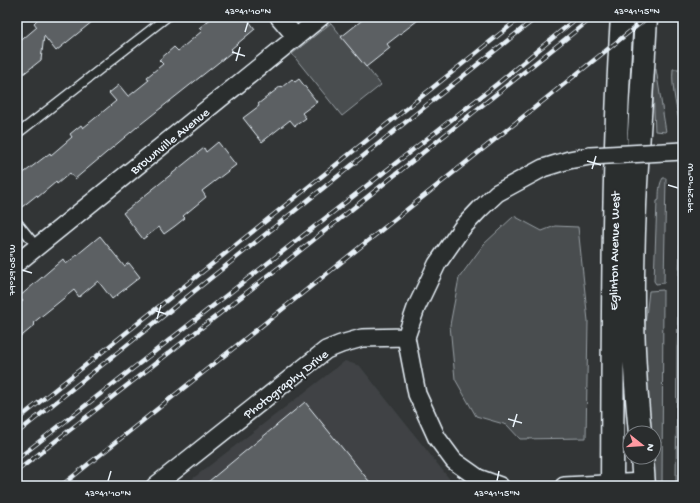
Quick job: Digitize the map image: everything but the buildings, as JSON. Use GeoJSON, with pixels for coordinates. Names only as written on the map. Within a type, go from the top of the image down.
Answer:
{"type":"FeatureCollection","features":[{"type":"Feature","properties":{"kind":"main road","name":"Eglinton Avenue West"},"geometry":{"type":"LineString","coordinates":[[612,485],[614,184],[622,17]]}},
{"type":"Feature","properties":{"kind":"main road","name":"Eglinton Avenue West"},"geometry":{"type":"LineString","coordinates":[[639,425],[634,348],[633,297],[635,204],[646,17]]}},
{"type":"Feature","properties":{"kind":"main road"},"geometry":{"type":"LineString","coordinates":[[643,465],[644,484]]}},
{"type":"Feature","properties":{"kind":"street"},"geometry":{"type":"LineString","coordinates":[[279,17],[296,37]]}},
{"type":"Feature","properties":{"kind":"street","name":"Brownville Avenue"},"geometry":{"type":"LineString","coordinates":[[17,263],[321,17]]}},
{"type":"Feature","properties":{"kind":"street"},"geometry":{"type":"LineString","coordinates":[[500,486],[473,482],[454,461],[437,438],[417,394],[406,337],[416,308],[437,264],[462,228],[497,193],[542,168],[568,160],[590,156],[683,151]]}},
{"type":"Feature","properties":{"kind":"street","name":"Photography Drive"},"geometry":{"type":"LineString","coordinates":[[155,486],[326,350],[362,338],[406,337]]}},
{"type":"Feature","properties":{"kind":"street"},"geometry":{"type":"LineString","coordinates":[[564,486],[644,484]]}},
{"type":"Feature","properties":{"kind":"lane"},"geometry":{"type":"LineString","coordinates":[[17,134],[167,17]]}},
{"type":"Feature","properties":{"kind":"lane"},"geometry":{"type":"LineString","coordinates":[[17,222],[37,247]]}},
{"type":"Feature","properties":{"kind":"shaded area"},"geometry":{"type":"Polygon","coordinates":[[[331,23],[381,85],[342,116],[292,54],[331,23]]]}},
{"type":"Feature","properties":{"kind":"shaded area"},"geometry":{"type":"Polygon","coordinates":[[[652,69],[656,69],[666,132],[655,131],[652,69]]]}},
{"type":"Feature","properties":{"kind":"shaded area"},"geometry":{"type":"Polygon","coordinates":[[[673,69],[683,69],[683,132],[681,132],[675,100],[673,69]]]}},
{"type":"Feature","properties":{"kind":"shaded area"},"geometry":{"type":"Polygon","coordinates":[[[682,173],[683,486],[676,486],[677,349],[682,173]]]}},
{"type":"Feature","properties":{"kind":"shaded area"},"geometry":{"type":"Polygon","coordinates":[[[663,178],[666,178],[664,283],[656,284],[654,281],[657,201],[659,200],[660,186],[663,178]]]}},
{"type":"Feature","properties":{"kind":"shaded area"},"geometry":{"type":"Polygon","coordinates":[[[514,216],[542,231],[555,226],[578,227],[588,321],[586,438],[520,439],[507,425],[476,416],[455,379],[450,325],[459,278],[484,244],[514,216]]]}},
{"type":"Feature","properties":{"kind":"shaded area"},"geometry":{"type":"Polygon","coordinates":[[[663,290],[662,486],[652,486],[651,465],[662,465],[662,425],[648,425],[643,342],[649,291],[663,290]]]}},
{"type":"Feature","properties":{"kind":"shaded area"},"geometry":{"type":"Polygon","coordinates":[[[345,361],[360,366],[455,486],[183,486],[345,361]]]}},
{"type":"Feature","properties":{"kind":"railway"},"geometry":{"type":"LineString","coordinates":[[17,420],[521,17]]}},
{"type":"Feature","properties":{"kind":"railway"},"geometry":{"type":"LineString","coordinates":[[17,433],[537,17]]}},
{"type":"Feature","properties":{"kind":"railway"},"geometry":{"type":"LineString","coordinates":[[17,459],[497,84],[578,17]]}},
{"type":"Feature","properties":{"kind":"railway"},"geometry":{"type":"LineString","coordinates":[[17,471],[282,265],[593,17]]}},
{"type":"Feature","properties":{"kind":"railway"},"geometry":{"type":"LineString","coordinates":[[61,486],[648,17]]}}]}
